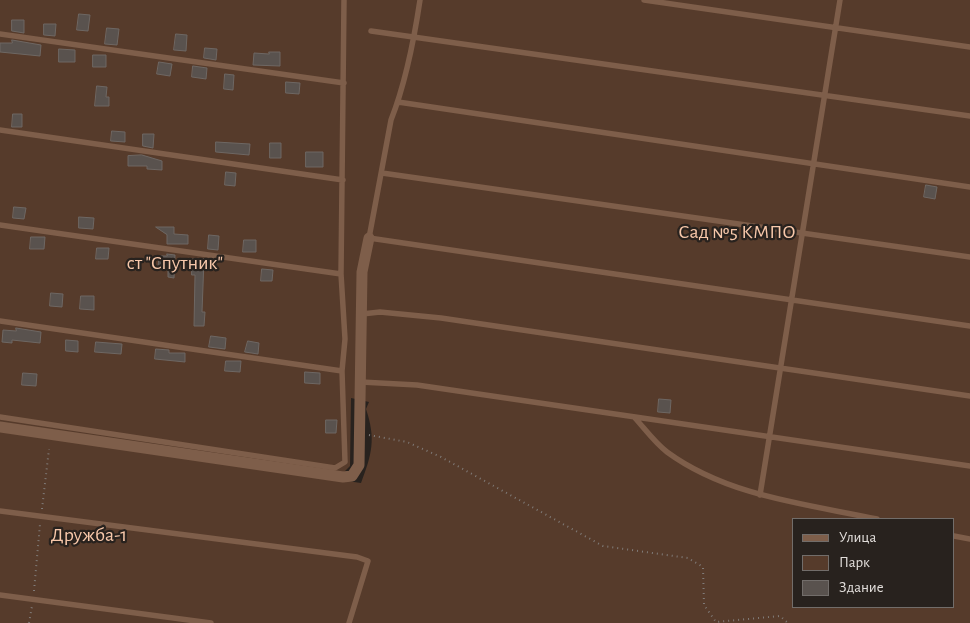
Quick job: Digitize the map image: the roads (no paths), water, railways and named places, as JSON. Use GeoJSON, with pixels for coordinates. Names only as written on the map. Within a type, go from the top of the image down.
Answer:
{"type":"FeatureCollection","features":[{"type":"Feature","properties":{"kind":"street"},"geometry":{"type":"LineString","coordinates":[[0,427],[343,477],[352,476],[359,465],[362,272],[369,238]]}},
{"type":"Feature","properties":{"kind":"lane"},"geometry":{"type":"LineString","coordinates":[[0,417],[336,468],[345,462],[342,370],[345,339],[341,274],[344,0]]}},
{"type":"Feature","properties":{"kind":"lane"},"geometry":{"type":"LineString","coordinates":[[420,0],[414,37],[398,102],[391,120],[369,238],[970,326]]}},
{"type":"Feature","properties":{"kind":"lane"},"geometry":{"type":"LineString","coordinates":[[644,0],[970,47]]}},
{"type":"Feature","properties":{"kind":"lane"},"geometry":{"type":"LineString","coordinates":[[760,495],[768,436],[804,232],[840,0]]}},
{"type":"Feature","properties":{"kind":"lane"},"geometry":{"type":"LineString","coordinates":[[371,31],[970,116]]}},
{"type":"Feature","properties":{"kind":"lane"},"geometry":{"type":"LineString","coordinates":[[0,34],[344,83]]}},
{"type":"Feature","properties":{"kind":"lane"},"geometry":{"type":"LineString","coordinates":[[398,102],[970,187]]}},
{"type":"Feature","properties":{"kind":"lane"},"geometry":{"type":"LineString","coordinates":[[0,130],[343,180]]}},
{"type":"Feature","properties":{"kind":"lane"},"geometry":{"type":"LineString","coordinates":[[382,173],[970,257]]}},
{"type":"Feature","properties":{"kind":"lane"},"geometry":{"type":"LineString","coordinates":[[0,225],[341,274]]}},
{"type":"Feature","properties":{"kind":"lane"},"geometry":{"type":"LineString","coordinates":[[362,314],[380,312],[441,318],[970,396]]}},
{"type":"Feature","properties":{"kind":"lane"},"geometry":{"type":"LineString","coordinates":[[0,321],[342,370]]}},
{"type":"Feature","properties":{"kind":"lane"},"geometry":{"type":"LineString","coordinates":[[361,382],[416,385],[970,466]]}},
{"type":"Feature","properties":{"kind":"lane"},"geometry":{"type":"LineString","coordinates":[[635,418],[665,451],[703,476],[760,495],[872,518]]}},
{"type":"Feature","properties":{"kind":"lane"},"geometry":{"type":"LineString","coordinates":[[0,511],[357,557],[368,561],[349,623]]}},
{"type":"Feature","properties":{"kind":"lane"},"geometry":{"type":"LineString","coordinates":[[955,536],[970,539]]}},
{"type":"Feature","properties":{"kind":"lane"},"geometry":{"type":"LineString","coordinates":[[0,595],[211,623]]}},
{"type":"Feature","properties":{"kind":"park label","name":"Сад №5 КМПО"},"geometry":{"type":"Point","coordinates":[737,232]}},
{"type":"Feature","properties":{"kind":"park label","name":"ст \"Спутник\""},"geometry":{"type":"Point","coordinates":[175,263]}},
{"type":"Feature","properties":{"kind":"park label","name":"Дружба-1"},"geometry":{"type":"Point","coordinates":[89,535]}}]}
